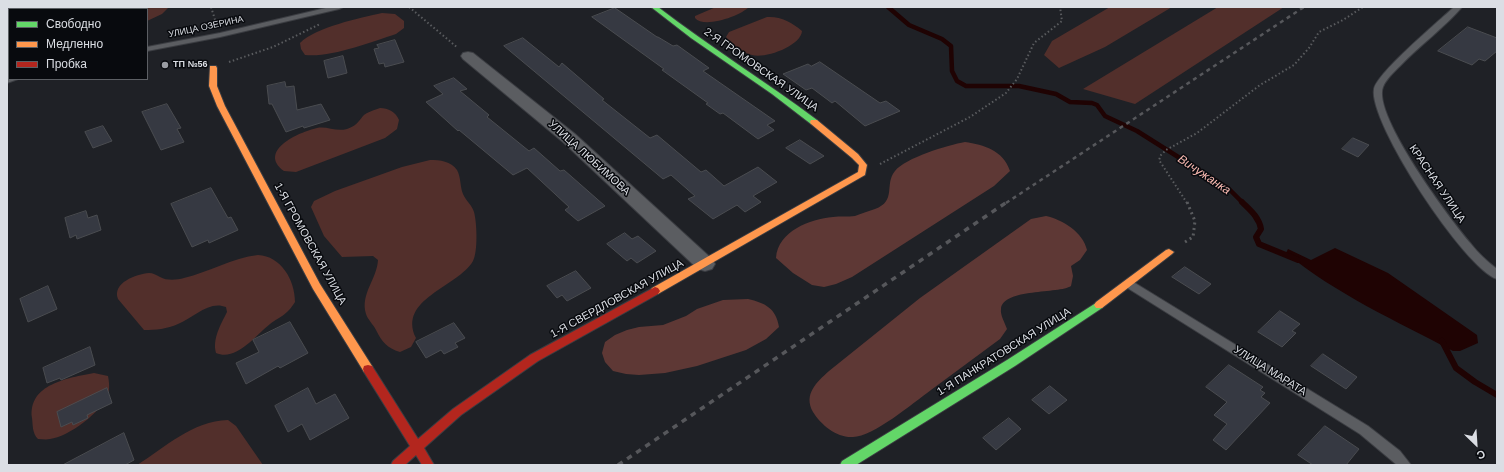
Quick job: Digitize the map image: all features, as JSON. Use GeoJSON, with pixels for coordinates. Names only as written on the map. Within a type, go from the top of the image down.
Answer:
{"type":"FeatureCollection","features":[{"type":"Feature","properties":{"kind":"street","name":"2-Я ГРОМОВСКАЯ УЛИЦА"},"geometry":{"type":"LineString","coordinates":[[654,7],[675,24],[786,100],[855,156],[864,165],[862,174]]}},
{"type":"Feature","properties":{"kind":"street","name":"УЛИЦА ЛЮБИМОВА"},"geometry":{"type":"LineString","coordinates":[[468,56],[570,138],[705,264]]}},
{"type":"Feature","properties":{"kind":"street","name":"1-Я ГРОМОВСКАЯ УЛИЦА"},"geometry":{"type":"LineString","coordinates":[[213,68],[214,86],[221,106],[316,286],[418,446],[428,465]]}},
{"type":"Feature","properties":{"kind":"street","name":"1-Я СВЕРДЛОВСКАЯ УЛИЦА"},"geometry":{"type":"LineString","coordinates":[[397,465],[457,412],[534,358],[705,264],[862,174]]}},
{"type":"Feature","properties":{"kind":"street","name":"1-Я ПАНКРАТОВСКАЯ УЛИЦА"},"geometry":{"type":"LineString","coordinates":[[846,465],[1051,338],[1130,284],[1169,252]]}},
{"type":"Feature","properties":{"kind":"lane","name":"УЛИЦА ОЗЕРИНА"},"geometry":{"type":"LineString","coordinates":[[148,49],[220,35],[339,7]]}},
{"type":"Feature","properties":{"kind":"lane","name":"КРАСНАЯ УЛИЦА"},"geometry":{"type":"LineString","coordinates":[[1458,7],[1386,74],[1378,89],[1380,108],[1394,139],[1414,175],[1467,248],[1497,275]]}},
{"type":"Feature","properties":{"kind":"lane","name":"УЛИЦА МАРАТА"},"geometry":{"type":"LineString","coordinates":[[1130,284],[1364,430],[1385,446],[1405,465]]}},
{"type":"Feature","properties":{"kind":"path"},"geometry":{"type":"LineString","coordinates":[[409,7],[468,56]]}},
{"type":"Feature","properties":{"kind":"path"},"geometry":{"type":"LineString","coordinates":[[862,174],[970,117],[1006,93],[1017,78],[1034,43],[1062,21],[1060,7]]}},
{"type":"Feature","properties":{"kind":"path"},"geometry":{"type":"LineString","coordinates":[[1169,252],[1193,237],[1195,221],[1186,200],[1159,160],[1161,155],[1166,150],[1197,133],[1260,85],[1294,65],[1309,48],[1319,32],[1343,20],[1363,7]]}},
{"type":"Feature","properties":{"kind":"path"},"geometry":{"type":"LineString","coordinates":[[213,68],[273,47],[321,24]]}},
{"type":"Feature","properties":{"kind":"shaded area"},"geometry":{"type":"Polygon","coordinates":[[[98,7],[169,7],[162,14],[148,21],[148,8],[98,7]]]}},
{"type":"Feature","properties":{"kind":"shaded area"},"geometry":{"type":"Polygon","coordinates":[[[716,7],[749,7],[738,14],[714,22],[700,21],[695,18],[695,16],[716,7]]]}},
{"type":"Feature","properties":{"kind":"shaded area"},"geometry":{"type":"Polygon","coordinates":[[[1110,7],[1172,7],[1105,47],[1059,68],[1044,55],[1052,41],[1110,7]]]}},
{"type":"Feature","properties":{"kind":"shaded area"},"geometry":{"type":"Polygon","coordinates":[[[1218,7],[1284,7],[1135,104],[1083,89],[1218,7]]]}},
{"type":"Feature","properties":{"kind":"shaded area"},"geometry":{"type":"Polygon","coordinates":[[[382,13],[395,14],[404,21],[404,28],[396,34],[338,52],[305,55],[301,49],[300,43],[316,32],[339,24],[382,13]]]}},
{"type":"Feature","properties":{"kind":"shaded area"},"geometry":{"type":"Polygon","coordinates":[[[767,17],[790,22],[802,31],[800,37],[796,42],[782,50],[758,56],[741,50],[726,37],[729,32],[767,17]]]}},
{"type":"Feature","properties":{"kind":"shaded area"},"geometry":{"type":"Polygon","coordinates":[[[380,108],[391,111],[399,120],[397,129],[385,138],[296,172],[284,171],[277,164],[275,156],[278,150],[292,138],[317,128],[343,130],[350,128],[369,112],[380,108]]]}},
{"type":"Feature","properties":{"kind":"shaded area"},"geometry":{"type":"Polygon","coordinates":[[[965,142],[986,147],[998,153],[1007,164],[1010,171],[994,186],[852,277],[836,284],[824,287],[812,285],[793,273],[776,258],[778,249],[783,240],[797,228],[815,220],[855,216],[882,206],[888,197],[892,176],[900,166],[927,153],[965,142]]]}},
{"type":"Feature","properties":{"kind":"shaded area"},"geometry":{"type":"Polygon","coordinates":[[[430,160],[448,163],[457,170],[463,194],[474,212],[476,251],[473,261],[465,270],[422,303],[415,313],[412,325],[416,338],[411,347],[400,352],[392,349],[383,341],[366,314],[365,300],[375,274],[378,260],[373,256],[342,257],[324,236],[311,207],[314,201],[335,191],[402,167],[430,160]]]}},
{"type":"Feature","properties":{"kind":"shaded area"},"geometry":{"type":"Polygon","coordinates":[[[1046,216],[1059,220],[1077,232],[1085,244],[1087,250],[1080,260],[1071,266],[1073,276],[1071,286],[1021,295],[1004,302],[1001,311],[1007,329],[1000,339],[882,426],[861,436],[847,437],[835,433],[820,422],[810,406],[811,394],[816,384],[829,371],[920,298],[1031,219],[1046,216]]]}},
{"type":"Feature","properties":{"kind":"shaded area"},"geometry":{"type":"Polygon","coordinates":[[[1335,248],[1388,273],[1477,335],[1478,343],[1460,351],[1453,351],[1388,318],[1346,294],[1305,268],[1286,253],[1288,249],[1311,260],[1335,248]]]}},
{"type":"Feature","properties":{"kind":"shaded area"},"geometry":{"type":"Polygon","coordinates":[[[258,255],[266,256],[273,260],[285,271],[292,286],[295,302],[286,313],[270,324],[245,346],[231,354],[223,355],[216,353],[215,348],[216,337],[227,312],[226,307],[220,305],[213,306],[174,326],[161,329],[144,330],[118,299],[118,288],[126,280],[138,275],[150,273],[166,279],[178,279],[239,259],[258,255]]]}},
{"type":"Feature","properties":{"kind":"shaded area"},"geometry":{"type":"Polygon","coordinates":[[[748,299],[760,302],[769,307],[778,321],[779,327],[766,339],[746,350],[697,366],[665,373],[639,375],[626,374],[613,371],[605,362],[602,353],[605,342],[615,335],[639,327],[663,325],[686,316],[697,309],[723,300],[748,299]]]}},
{"type":"Feature","properties":{"kind":"shaded area"},"geometry":{"type":"Polygon","coordinates":[[[94,373],[108,376],[109,387],[105,401],[92,416],[75,429],[66,434],[50,439],[38,439],[34,432],[32,418],[32,407],[36,397],[43,390],[62,380],[94,373]]]}},
{"type":"Feature","properties":{"kind":"shaded area"},"geometry":{"type":"Polygon","coordinates":[[[228,420],[236,426],[263,465],[137,465],[191,430],[215,421],[228,420]]]}},
{"type":"Feature","properties":{"kind":"building"},"geometry":{"type":"Polygon","coordinates":[[[615,8],[657,37],[673,46],[677,45],[709,68],[703,71],[775,121],[767,125],[774,130],[758,139],[723,113],[720,114],[706,104],[708,103],[662,70],[664,69],[592,17],[615,8]]]}},
{"type":"Feature","properties":{"kind":"building"},"geometry":{"type":"Polygon","coordinates":[[[1468,27],[1497,38],[1497,51],[1485,61],[1479,59],[1472,65],[1438,51],[1468,27]]]}},
{"type":"Feature","properties":{"kind":"building"},"geometry":{"type":"Polygon","coordinates":[[[523,38],[559,67],[562,63],[604,99],[602,100],[650,138],[657,135],[701,172],[706,170],[724,186],[758,167],[777,182],[753,196],[761,202],[745,212],[737,205],[713,219],[688,199],[695,196],[671,175],[663,179],[504,46],[523,38]]]}},
{"type":"Feature","properties":{"kind":"building"},"geometry":{"type":"Polygon","coordinates":[[[395,40],[404,62],[385,67],[384,63],[379,64],[374,49],[379,48],[377,45],[395,40]]]}},
{"type":"Feature","properties":{"kind":"building"},"geometry":{"type":"Polygon","coordinates":[[[343,56],[347,73],[328,78],[324,61],[343,56]]]}},
{"type":"Feature","properties":{"kind":"building"},"geometry":{"type":"Polygon","coordinates":[[[820,62],[880,103],[886,101],[900,111],[865,126],[835,101],[832,103],[812,88],[806,90],[783,74],[808,64],[811,66],[820,62]]]}},
{"type":"Feature","properties":{"kind":"building"},"geometry":{"type":"Polygon","coordinates":[[[454,78],[467,89],[460,91],[489,115],[487,117],[529,151],[534,148],[560,171],[564,170],[605,206],[578,221],[565,210],[569,207],[527,168],[513,175],[459,130],[458,131],[426,102],[443,94],[434,86],[454,78]]]}},
{"type":"Feature","properties":{"kind":"building"},"geometry":{"type":"Polygon","coordinates":[[[285,82],[286,87],[294,86],[297,110],[321,104],[330,120],[304,128],[303,126],[286,132],[272,104],[269,104],[267,86],[285,82]]]}},
{"type":"Feature","properties":{"kind":"building"},"geometry":{"type":"Polygon","coordinates":[[[167,104],[181,128],[177,129],[184,142],[161,150],[142,112],[167,104]]]}},
{"type":"Feature","properties":{"kind":"building"},"geometry":{"type":"Polygon","coordinates":[[[103,126],[112,141],[93,148],[85,132],[103,126]]]}},
{"type":"Feature","properties":{"kind":"building"},"geometry":{"type":"Polygon","coordinates":[[[1353,138],[1369,145],[1358,157],[1342,149],[1353,138]]]}},
{"type":"Feature","properties":{"kind":"building"},"geometry":{"type":"Polygon","coordinates":[[[800,140],[824,156],[810,164],[786,148],[800,140]]]}},
{"type":"Feature","properties":{"kind":"building"},"geometry":{"type":"Polygon","coordinates":[[[211,188],[228,218],[231,217],[238,230],[209,243],[208,240],[192,247],[171,204],[211,188]]]}},
{"type":"Feature","properties":{"kind":"building"},"geometry":{"type":"Polygon","coordinates":[[[86,211],[88,218],[97,215],[101,230],[77,239],[76,235],[70,238],[65,218],[86,211]]]}},
{"type":"Feature","properties":{"kind":"building"},"geometry":{"type":"Polygon","coordinates":[[[625,233],[632,239],[638,236],[656,251],[637,263],[631,258],[627,261],[607,244],[625,233]]]}},
{"type":"Feature","properties":{"kind":"building"},"geometry":{"type":"Polygon","coordinates":[[[1185,267],[1211,284],[1199,294],[1172,277],[1185,267]]]}},
{"type":"Feature","properties":{"kind":"building"},"geometry":{"type":"Polygon","coordinates":[[[576,271],[591,288],[567,301],[562,295],[557,298],[547,286],[576,271]]]}},
{"type":"Feature","properties":{"kind":"building"},"geometry":{"type":"Polygon","coordinates":[[[48,286],[57,309],[28,322],[20,299],[48,286]]]}},
{"type":"Feature","properties":{"kind":"building"},"geometry":{"type":"Polygon","coordinates":[[[1280,311],[1300,324],[1292,331],[1296,333],[1282,347],[1258,332],[1280,311]]]}},
{"type":"Feature","properties":{"kind":"building"},"geometry":{"type":"Polygon","coordinates":[[[290,322],[308,353],[280,368],[278,366],[246,384],[236,363],[259,352],[253,340],[290,322]]]}},
{"type":"Feature","properties":{"kind":"building"},"geometry":{"type":"Polygon","coordinates":[[[454,323],[465,338],[455,343],[458,347],[444,354],[441,350],[426,358],[416,342],[454,323]]]}},
{"type":"Feature","properties":{"kind":"building"},"geometry":{"type":"Polygon","coordinates":[[[90,347],[95,365],[61,380],[60,378],[47,383],[43,368],[90,347]]]}},
{"type":"Feature","properties":{"kind":"building"},"geometry":{"type":"Polygon","coordinates":[[[1323,354],[1357,377],[1346,389],[1311,366],[1323,354]]]}},
{"type":"Feature","properties":{"kind":"building"},"geometry":{"type":"Polygon","coordinates":[[[1229,365],[1263,387],[1260,390],[1265,393],[1261,397],[1270,403],[1226,450],[1213,440],[1227,424],[1214,415],[1227,402],[1206,387],[1229,365]]]}},
{"type":"Feature","properties":{"kind":"building"},"geometry":{"type":"Polygon","coordinates":[[[1050,386],[1067,400],[1049,414],[1032,400],[1050,386]]]}},
{"type":"Feature","properties":{"kind":"building"},"geometry":{"type":"Polygon","coordinates":[[[107,388],[112,403],[87,415],[88,418],[73,425],[72,422],[61,427],[57,412],[107,388]]]}},
{"type":"Feature","properties":{"kind":"building"},"geometry":{"type":"Polygon","coordinates":[[[308,388],[316,404],[335,394],[349,418],[310,440],[302,424],[288,432],[275,406],[308,388]]]}},
{"type":"Feature","properties":{"kind":"building"},"geometry":{"type":"Polygon","coordinates":[[[1009,418],[1021,429],[996,450],[983,438],[1009,418]]]}},
{"type":"Feature","properties":{"kind":"building"},"geometry":{"type":"Polygon","coordinates":[[[1325,426],[1359,449],[1346,465],[1313,465],[1298,455],[1325,426]]]}},
{"type":"Feature","properties":{"kind":"building"},"geometry":{"type":"Polygon","coordinates":[[[124,433],[134,460],[125,465],[63,465],[124,433]]]}},
{"type":"Feature","properties":{"kind":"waterway","name":"Вичужанка"},"geometry":{"type":"LineString","coordinates":[[888,7],[909,25],[942,39],[951,46],[952,71],[957,81],[966,86],[1019,86],[1056,94],[1070,102],[1092,103],[1097,105],[1105,116],[1137,131],[1229,189],[1254,214],[1258,221],[1261,229],[1256,237],[1259,244],[1298,260]]}},
{"type":"Feature","properties":{"kind":"waterway","name":"Вичужанка"},"geometry":{"type":"LineString","coordinates":[[1442,341],[1456,368],[1475,382],[1497,395]]}},
{"type":"Feature","properties":{"kind":"railway"},"geometry":{"type":"LineString","coordinates":[[1006,203],[1304,7]]}},
{"type":"Feature","properties":{"kind":"railway"},"geometry":{"type":"LineString","coordinates":[[618,465],[1007,202]]}},
{"type":"Feature","properties":{"kind":"traffic: fast"},"geometry":{"type":"LineString","coordinates":[[654,7],[673,22],[775,92],[814,122]]}},
{"type":"Feature","properties":{"kind":"traffic: fast"},"geometry":{"type":"LineString","coordinates":[[846,465],[1011,363],[1099,305]]}},
{"type":"Feature","properties":{"kind":"traffic: slow"},"geometry":{"type":"LineString","coordinates":[[213,68],[213,86],[221,106],[316,286],[368,369]]}},
{"type":"Feature","properties":{"kind":"traffic: slow"},"geometry":{"type":"LineString","coordinates":[[655,291],[862,173],[863,165],[855,156],[814,122]]}},
{"type":"Feature","properties":{"kind":"traffic: slow"},"geometry":{"type":"LineString","coordinates":[[1099,305],[1169,252]]}},
{"type":"Feature","properties":{"kind":"traffic: jam"},"geometry":{"type":"LineString","coordinates":[[397,465],[457,412],[534,358],[655,291]]}},
{"type":"Feature","properties":{"kind":"traffic: jam"},"geometry":{"type":"LineString","coordinates":[[368,369],[428,465]]}},
{"type":"Feature","properties":{"kind":"place","name":"ТП №56"},"geometry":{"type":"Point","coordinates":[165,65]}}]}
